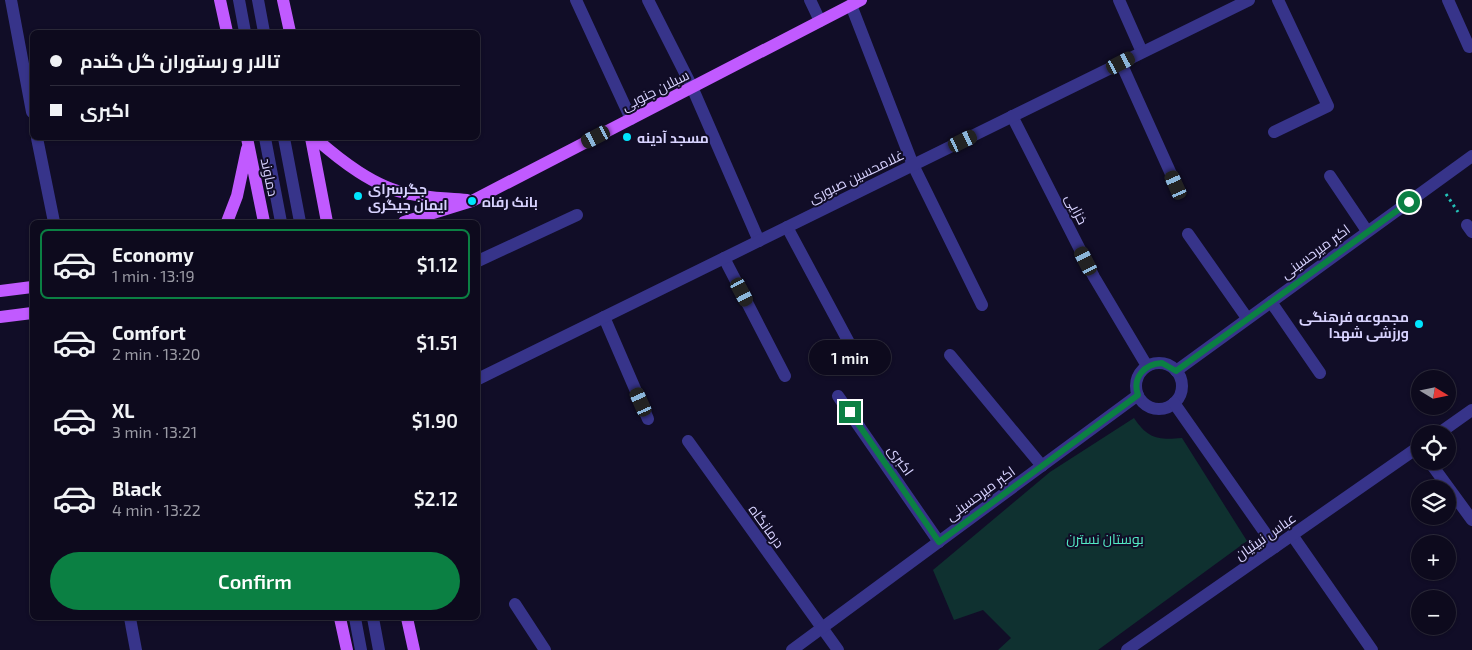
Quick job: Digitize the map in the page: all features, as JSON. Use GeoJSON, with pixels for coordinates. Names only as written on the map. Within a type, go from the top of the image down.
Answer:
{"type":"FeatureCollection","features":[{"type":"Feature","properties":{"kind":"main road"},"geometry":{"type":"LineString","coordinates":[[220,0],[226,30]]}},
{"type":"Feature","properties":{"kind":"main road"},"geometry":{"type":"LineString","coordinates":[[283,0],[290,30]]}},
{"type":"Feature","properties":{"kind":"main road","name":"سبلان جنوبی"},"geometry":{"type":"LineString","coordinates":[[410,220],[472,201],[856,3]]}},
{"type":"Feature","properties":{"kind":"main road"},"geometry":{"type":"LineString","coordinates":[[311,140],[327,220]]}},
{"type":"Feature","properties":{"kind":"main road"},"geometry":{"type":"LineString","coordinates":[[316,140],[338,159],[390,187],[408,194],[472,201]]}},
{"type":"Feature","properties":{"kind":"main road"},"geometry":{"type":"LineString","coordinates":[[228,220],[237,196],[247,141]]}},
{"type":"Feature","properties":{"kind":"main road","name":"دماوند"},"geometry":{"type":"LineString","coordinates":[[247,141],[264,220]]}},
{"type":"Feature","properties":{"kind":"main road"},"geometry":{"type":"LineString","coordinates":[[0,291],[30,287]]}},
{"type":"Feature","properties":{"kind":"main road"},"geometry":{"type":"LineString","coordinates":[[0,317],[30,313]]}},
{"type":"Feature","properties":{"kind":"main road"},"geometry":{"type":"LineString","coordinates":[[340,620],[346,650]]}},
{"type":"Feature","properties":{"kind":"main road"},"geometry":{"type":"LineString","coordinates":[[407,620],[414,650]]}},
{"type":"Feature","properties":{"kind":"street"},"geometry":{"type":"LineString","coordinates":[[11,0],[30,101]]}},
{"type":"Feature","properties":{"kind":"street"},"geometry":{"type":"LineString","coordinates":[[239,0],[245,30]]}},
{"type":"Feature","properties":{"kind":"street"},"geometry":{"type":"LineString","coordinates":[[258,0],[264,30]]}},
{"type":"Feature","properties":{"kind":"street"},"geometry":{"type":"LineString","coordinates":[[576,0],[631,119]]}},
{"type":"Feature","properties":{"kind":"street"},"geometry":{"type":"LineString","coordinates":[[648,0],[692,87],[759,241]]}},
{"type":"Feature","properties":{"kind":"street"},"geometry":{"type":"LineString","coordinates":[[810,0],[820,21]]}},
{"type":"Feature","properties":{"kind":"street"},"geometry":{"type":"LineString","coordinates":[[1119,0],[1142,52]]}},
{"type":"Feature","properties":{"kind":"street","name":"غلامحسین صبوری"},"geometry":{"type":"LineString","coordinates":[[480,379],[1249,0]]}},
{"type":"Feature","properties":{"kind":"street"},"geometry":{"type":"LineString","coordinates":[[1274,132],[1328,106],[1278,0]]}},
{"type":"Feature","properties":{"kind":"street"},"geometry":{"type":"LineString","coordinates":[[1448,0],[1468,47]]}},
{"type":"Feature","properties":{"kind":"street"},"geometry":{"type":"LineString","coordinates":[[856,3],[913,165],[982,306]]}},
{"type":"Feature","properties":{"kind":"street"},"geometry":{"type":"LineString","coordinates":[[1121,63],[1176,185]]}},
{"type":"Feature","properties":{"kind":"street","name":"خزایی"},"geometry":{"type":"LineString","coordinates":[[1012,116],[1094,277],[1147,366]]}},
{"type":"Feature","properties":{"kind":"street"},"geometry":{"type":"LineString","coordinates":[[38,140],[54,220]]}},
{"type":"Feature","properties":{"kind":"street"},"geometry":{"type":"LineString","coordinates":[[265,140],[281,220]]}},
{"type":"Feature","properties":{"kind":"street"},"geometry":{"type":"LineString","coordinates":[[284,140],[300,220]]}},
{"type":"Feature","properties":{"kind":"street","name":"اکبر میرحسینی"},"geometry":{"type":"LineString","coordinates":[[1176,371],[1472,156]]}},
{"type":"Feature","properties":{"kind":"street"},"geometry":{"type":"LineString","coordinates":[[1330,176],[1367,231]]}},
{"type":"Feature","properties":{"kind":"street"},"geometry":{"type":"LineString","coordinates":[[480,259],[577,215]]}},
{"type":"Feature","properties":{"kind":"street"},"geometry":{"type":"LineString","coordinates":[[787,227],[853,350]]}},
{"type":"Feature","properties":{"kind":"street"},"geometry":{"type":"LineString","coordinates":[[1188,234],[1247,318]]}},
{"type":"Feature","properties":{"kind":"street"},"geometry":{"type":"LineString","coordinates":[[724,258],[785,376]]}},
{"type":"Feature","properties":{"kind":"street"},"geometry":{"type":"LineString","coordinates":[[1271,302],[1320,373]]}},
{"type":"Feature","properties":{"kind":"street"},"geometry":{"type":"LineString","coordinates":[[604,317],[648,419]]}},
{"type":"Feature","properties":{"kind":"street"},"geometry":{"type":"LineString","coordinates":[[950,355],[1042,466]]}},
{"type":"Feature","properties":{"kind":"street"},"geometry":{"type":"LineString","coordinates":[[1162,363],[1176,371],[1181,382],[1181,390],[1174,403],[1161,409],[1146,405],[1138,395],[1136,385],[1138,377],[1147,366],[1162,363]]}},
{"type":"Feature","properties":{"kind":"street","name":"اکبر میرحسینی"},"geometry":{"type":"LineString","coordinates":[[792,650],[1138,395]]}},
{"type":"Feature","properties":{"kind":"street","name":"اکبری"},"geometry":{"type":"LineString","coordinates":[[838,396],[939,542]]}},
{"type":"Feature","properties":{"kind":"street"},"geometry":{"type":"LineString","coordinates":[[1174,403],[1275,547]]}},
{"type":"Feature","properties":{"kind":"street"},"geometry":{"type":"LineString","coordinates":[[1451,425],[1472,410]]}},
{"type":"Feature","properties":{"kind":"street","name":"درمانگاه"},"geometry":{"type":"LineString","coordinates":[[688,441],[838,650]]}},
{"type":"Feature","properties":{"kind":"street","name":"عباس نبیئیان"},"geometry":{"type":"LineString","coordinates":[[1127,650],[1411,453]]}},
{"type":"Feature","properties":{"kind":"street"},"geometry":{"type":"LineString","coordinates":[[1436,470],[1472,520]]}},
{"type":"Feature","properties":{"kind":"street"},"geometry":{"type":"LineString","coordinates":[[1292,535],[1372,650]]}},
{"type":"Feature","properties":{"kind":"street"},"geometry":{"type":"LineString","coordinates":[[515,604],[545,650]]}},
{"type":"Feature","properties":{"kind":"street"},"geometry":{"type":"LineString","coordinates":[[130,620],[136,650]]}},
{"type":"Feature","properties":{"kind":"street"},"geometry":{"type":"LineString","coordinates":[[355,620],[362,650]]}},
{"type":"Feature","properties":{"kind":"street"},"geometry":{"type":"LineString","coordinates":[[373,620],[379,650]]}},
{"type":"Feature","properties":{"kind":"path"},"geometry":{"type":"LineString","coordinates":[[1437,182],[1469,228]]}},
{"type":"Feature","properties":{"kind":"green space","name":"بوستان نسترن"},"geometry":{"type":"Polygon","coordinates":[[[1134,418],[1144,430],[1154,437],[1166,439],[1182,438],[1247,541],[1098,650],[998,650],[1011,638],[983,610],[954,620],[933,570],[1050,472],[1134,418]]]}},
{"type":"Feature","properties":{"kind":"place","name":"مسجد آدینه"},"geometry":{"type":"Point","coordinates":[627,137]}},
{"type":"Feature","properties":{"kind":"place","name":"جگرسرای ایمان جیگری"},"geometry":{"type":"Point","coordinates":[358,196]}},
{"type":"Feature","properties":{"kind":"place","name":"بانک رفاه"},"geometry":{"type":"Point","coordinates":[472,201]}},
{"type":"Feature","properties":{"kind":"place","name":"مجموعه فرهنگی ورزشی شهدا"},"geometry":{"type":"Point","coordinates":[1419,324]}},
{"type":"Feature","properties":{"kind":"route"},"geometry":{"type":"LineString","coordinates":[[850,412],[939,542],[1138,395],[1136,385],[1138,377],[1147,366],[1154,363],[1162,363],[1169,365],[1176,371],[1409,202]]}}]}
